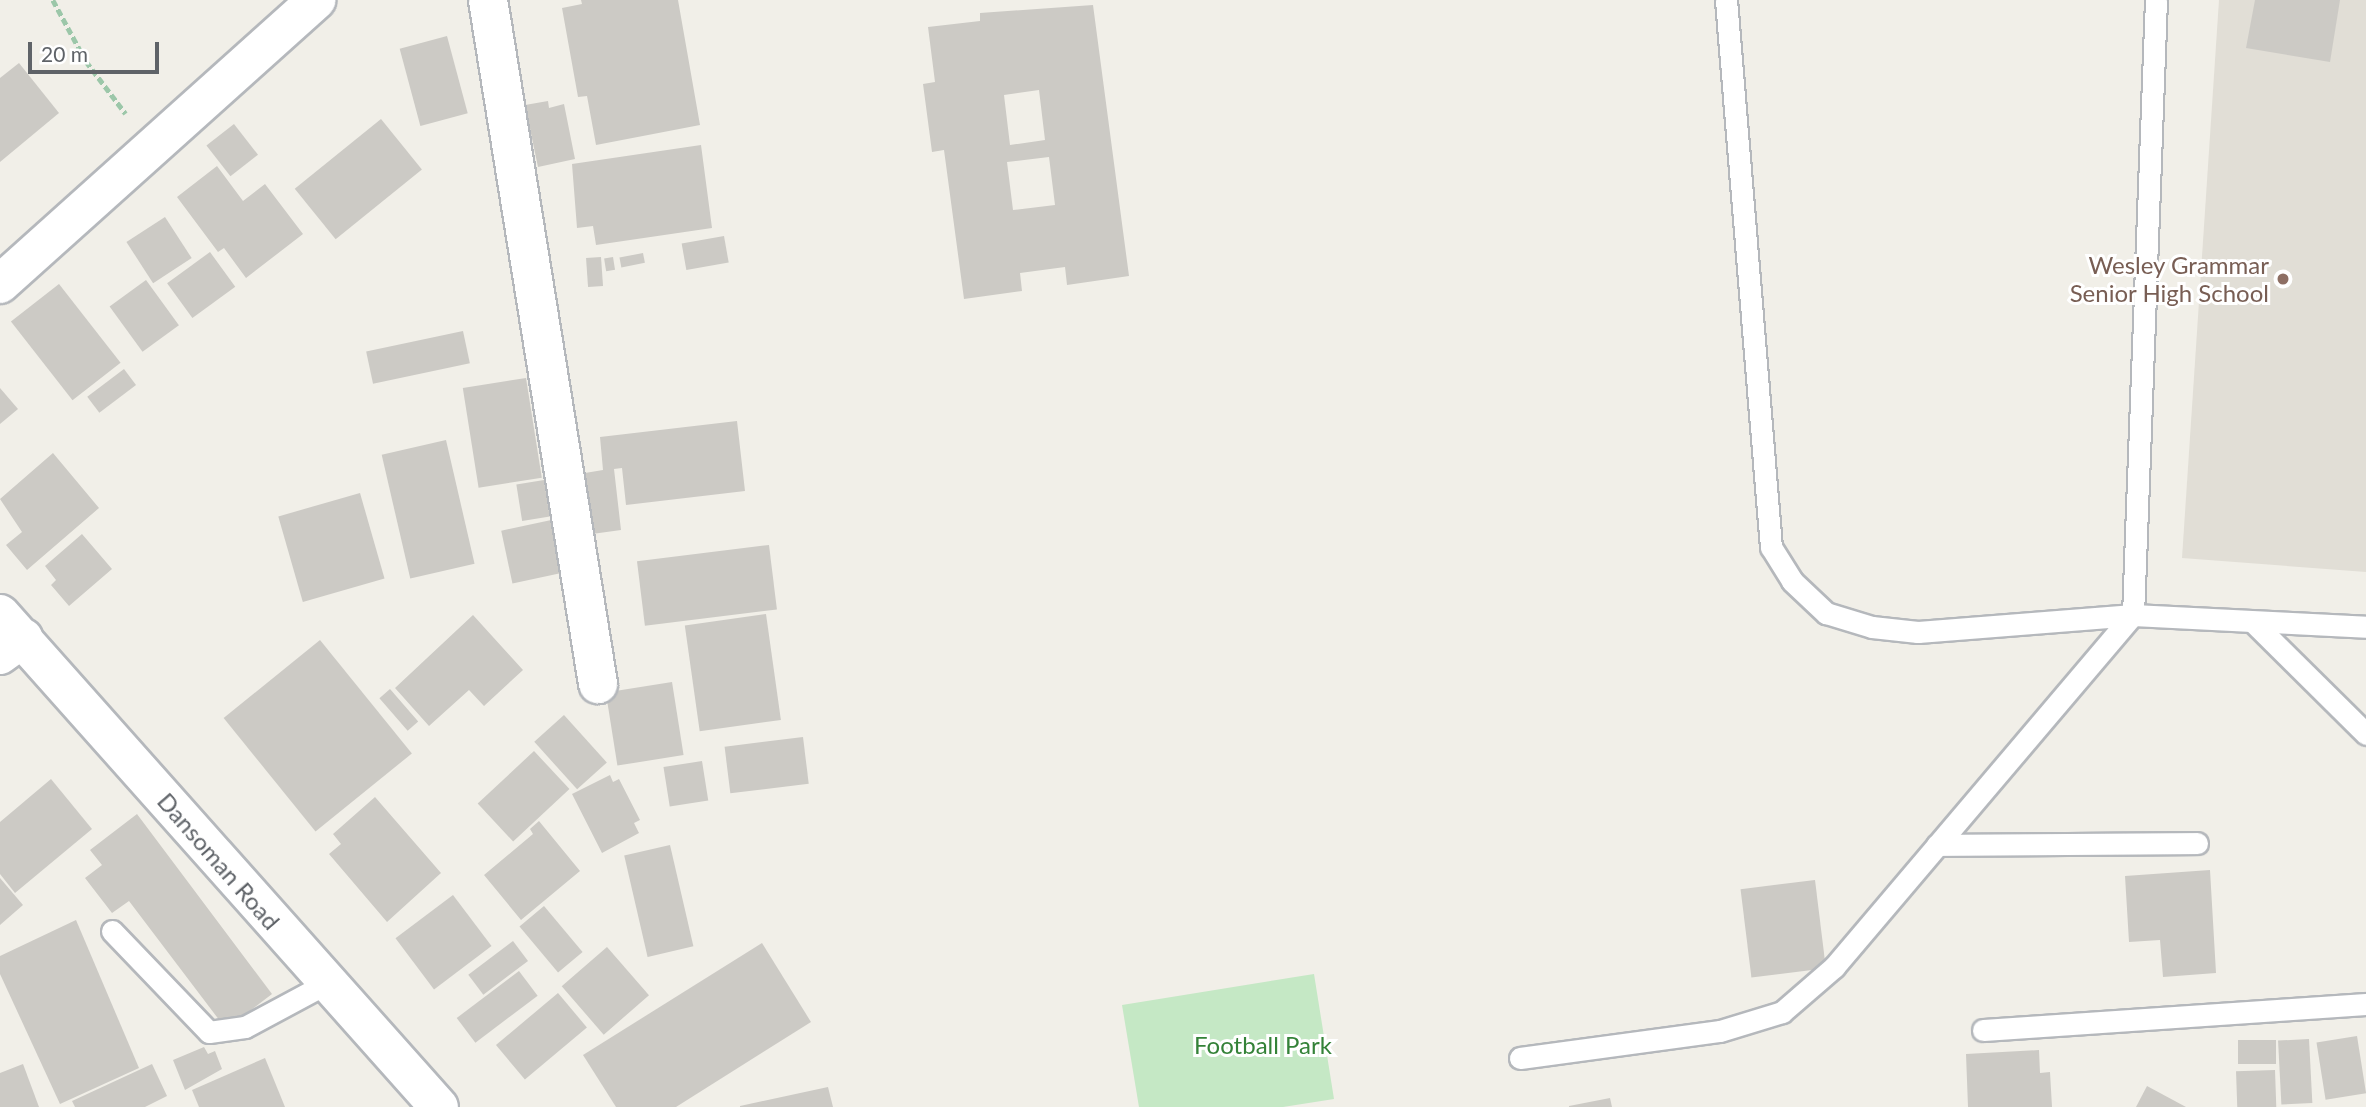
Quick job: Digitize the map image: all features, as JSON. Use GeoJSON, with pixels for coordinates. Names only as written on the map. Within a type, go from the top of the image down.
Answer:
{"type":"FeatureCollection","features":[{"type":"Feature","properties":{"kind":"street"},"geometry":{"type":"LineString","coordinates":[[0,284],[316,0]]}},
{"type":"Feature","properties":{"kind":"street"},"geometry":{"type":"LineString","coordinates":[[488,0],[598,684]]}},
{"type":"Feature","properties":{"kind":"street","name":"Dansoman Road"},"geometry":{"type":"LineString","coordinates":[[8,636],[439,1107]]}},
{"type":"Feature","properties":{"kind":"lane"},"geometry":{"type":"LineString","coordinates":[[1726,0],[1771,547],[1792,581],[1826,613],[1872,627],[1918,632],[2133,615],[2366,627]]}},
{"type":"Feature","properties":{"kind":"lane"},"geometry":{"type":"LineString","coordinates":[[1520,1058],[1720,1031],[1782,1012],[1834,967],[2133,615],[2156,0]]}},
{"type":"Feature","properties":{"kind":"lane"},"geometry":{"type":"LineString","coordinates":[[2253,622],[2366,734]]}},
{"type":"Feature","properties":{"kind":"lane"},"geometry":{"type":"LineString","coordinates":[[1937,845],[2197,843]]}},
{"type":"Feature","properties":{"kind":"lane"},"geometry":{"type":"LineString","coordinates":[[112,931],[209,1032],[245,1027],[327,983]]}},
{"type":"Feature","properties":{"kind":"lane"},"geometry":{"type":"LineString","coordinates":[[1983,1030],[2366,1004]]}},
{"type":"Feature","properties":{"kind":"path"},"geometry":{"type":"LineString","coordinates":[[53,0],[105,88],[126,114],[160,140]]}},
{"type":"Feature","properties":{"kind":"shaded area","name":"Wesley Grammar Senior High School"},"geometry":{"type":"Polygon","coordinates":[[[2219,0],[2366,0],[2366,572],[2182,558],[2219,0]]]}},
{"type":"Feature","properties":{"kind":"green space","name":"Football Park"},"geometry":{"type":"Polygon","coordinates":[[[1314,974],[1334,1099],[1283,1107],[1139,1107],[1122,1005],[1314,974]]]}},
{"type":"Feature","properties":{"kind":"building"},"geometry":{"type":"Polygon","coordinates":[[[581,0],[678,0],[700,125],[596,145],[587,96],[578,97],[562,8],[582,4],[581,0]]]}},
{"type":"Feature","properties":{"kind":"building"},"geometry":{"type":"Polygon","coordinates":[[[2255,0],[2340,0],[2330,62],[2246,48],[2255,0]]]}},
{"type":"Feature","properties":{"kind":"building"},"geometry":{"type":"Polygon","coordinates":[[[1093,5],[1129,276],[1067,285],[1065,267],[1020,273],[1022,291],[964,299],[944,150],[932,152],[923,84],[935,82],[928,27],[980,21],[980,13],[1093,5]],[[1039,90],[1004,95],[1010,145],[1045,140],[1039,90]],[[1049,157],[1007,162],[1013,210],[1055,205],[1049,157]]]}},
{"type":"Feature","properties":{"kind":"building"},"geometry":{"type":"Polygon","coordinates":[[[447,36],[468,113],[420,126],[400,49],[447,36]]]}},
{"type":"Feature","properties":{"kind":"building"},"geometry":{"type":"Polygon","coordinates":[[[19,63],[59,113],[0,162],[0,78],[19,63]]]}},
{"type":"Feature","properties":{"kind":"building"},"geometry":{"type":"Polygon","coordinates":[[[548,101],[549,108],[564,104],[575,159],[538,167],[525,105],[548,101]]]}},
{"type":"Feature","properties":{"kind":"building"},"geometry":{"type":"Polygon","coordinates":[[[381,119],[422,170],[336,239],[295,189],[381,119]]]}},
{"type":"Feature","properties":{"kind":"building"},"geometry":{"type":"Polygon","coordinates":[[[234,124],[258,155],[230,176],[206,146],[234,124]]]}},
{"type":"Feature","properties":{"kind":"building"},"geometry":{"type":"Polygon","coordinates":[[[701,145],[712,228],[596,245],[593,226],[577,228],[572,164],[701,145]]]}},
{"type":"Feature","properties":{"kind":"building"},"geometry":{"type":"Polygon","coordinates":[[[217,166],[243,201],[265,184],[303,234],[246,278],[224,248],[218,252],[177,197],[217,166]]]}},
{"type":"Feature","properties":{"kind":"building"},"geometry":{"type":"Polygon","coordinates":[[[165,217],[192,258],[153,283],[126,242],[165,217]]]}},
{"type":"Feature","properties":{"kind":"building"},"geometry":{"type":"Polygon","coordinates":[[[724,236],[729,263],[686,270],[682,243],[724,236]]]}},
{"type":"Feature","properties":{"kind":"building"},"geometry":{"type":"Polygon","coordinates":[[[210,252],[235,287],[192,318],[167,283],[210,252]]]}},
{"type":"Feature","properties":{"kind":"building"},"geometry":{"type":"Polygon","coordinates":[[[643,253],[645,263],[621,267],[619,258],[643,253]]]}},
{"type":"Feature","properties":{"kind":"building"},"geometry":{"type":"Polygon","coordinates":[[[601,257],[603,286],[588,287],[586,258],[601,257]]]}},
{"type":"Feature","properties":{"kind":"building"},"geometry":{"type":"Polygon","coordinates":[[[613,257],[615,270],[606,271],[604,258],[613,257]]]}},
{"type":"Feature","properties":{"kind":"building"},"geometry":{"type":"Polygon","coordinates":[[[146,280],[179,325],[143,352],[110,306],[146,280]]]}},
{"type":"Feature","properties":{"kind":"building"},"geometry":{"type":"Polygon","coordinates":[[[59,284],[121,363],[72,400],[11,322],[59,284]]]}},
{"type":"Feature","properties":{"kind":"building"},"geometry":{"type":"Polygon","coordinates":[[[463,331],[470,363],[373,384],[366,352],[463,331]]]}},
{"type":"Feature","properties":{"kind":"building"},"geometry":{"type":"Polygon","coordinates":[[[124,369],[136,385],[99,413],[87,397],[124,369]]]}},
{"type":"Feature","properties":{"kind":"building"},"geometry":{"type":"Polygon","coordinates":[[[526,378],[542,478],[479,488],[463,388],[526,378]]]}},
{"type":"Feature","properties":{"kind":"building"},"geometry":{"type":"Polygon","coordinates":[[[0,388],[18,409],[0,424],[0,388]]]}},
{"type":"Feature","properties":{"kind":"building"},"geometry":{"type":"Polygon","coordinates":[[[737,421],[745,491],[626,505],[622,468],[614,469],[621,530],[592,534],[585,473],[603,470],[600,437],[737,421]]]}},
{"type":"Feature","properties":{"kind":"building"},"geometry":{"type":"Polygon","coordinates":[[[446,440],[475,564],[410,579],[382,455],[446,440]]]}},
{"type":"Feature","properties":{"kind":"building"},"geometry":{"type":"Polygon","coordinates":[[[53,453],[99,508],[27,570],[6,545],[22,532],[0,499],[53,453]]]}},
{"type":"Feature","properties":{"kind":"building"},"geometry":{"type":"Polygon","coordinates":[[[544,480],[550,517],[522,521],[516,484],[544,480]]]}},
{"type":"Feature","properties":{"kind":"building"},"geometry":{"type":"Polygon","coordinates":[[[360,493],[385,579],[303,602],[278,516],[360,493]]]}},
{"type":"Feature","properties":{"kind":"building"},"geometry":{"type":"Polygon","coordinates":[[[556,519],[567,572],[512,583],[501,531],[556,519]]]}},
{"type":"Feature","properties":{"kind":"building"},"geometry":{"type":"Polygon","coordinates":[[[82,534],[112,569],[69,606],[51,585],[56,580],[45,566],[82,534]]]}},
{"type":"Feature","properties":{"kind":"building"},"geometry":{"type":"Polygon","coordinates":[[[769,545],[777,610],[645,626],[637,561],[769,545]]]}},
{"type":"Feature","properties":{"kind":"building"},"geometry":{"type":"Polygon","coordinates":[[[766,614],[781,720],[700,731],[685,625],[766,614]]]}},
{"type":"Feature","properties":{"kind":"building"},"geometry":{"type":"Polygon","coordinates":[[[473,615],[523,670],[484,706],[469,690],[429,726],[395,688],[473,615]]]}},
{"type":"Feature","properties":{"kind":"building"},"geometry":{"type":"Polygon","coordinates":[[[320,640],[412,753],[316,831],[224,718],[320,640]]]}},
{"type":"Feature","properties":{"kind":"building"},"geometry":{"type":"Polygon","coordinates":[[[672,682],[684,755],[617,766],[606,692],[672,682]]]}},
{"type":"Feature","properties":{"kind":"building"},"geometry":{"type":"Polygon","coordinates":[[[390,689],[418,721],[408,731],[379,698],[390,689]]]}},
{"type":"Feature","properties":{"kind":"building"},"geometry":{"type":"Polygon","coordinates":[[[564,715],[607,763],[577,789],[534,742],[564,715]]]}},
{"type":"Feature","properties":{"kind":"building"},"geometry":{"type":"Polygon","coordinates":[[[803,737],[809,784],[730,793],[725,747],[803,737]]]}},
{"type":"Feature","properties":{"kind":"building"},"geometry":{"type":"Polygon","coordinates":[[[534,751],[569,789],[513,842],[478,804],[534,751]]]}},
{"type":"Feature","properties":{"kind":"building"},"geometry":{"type":"Polygon","coordinates":[[[702,761],[708,801],[670,807],[663,767],[702,761]]]}},
{"type":"Feature","properties":{"kind":"building"},"geometry":{"type":"Polygon","coordinates":[[[610,775],[613,782],[619,779],[640,820],[634,823],[639,833],[602,853],[572,794],[610,775]]]}},
{"type":"Feature","properties":{"kind":"building"},"geometry":{"type":"Polygon","coordinates":[[[51,779],[92,829],[15,893],[0,874],[0,822],[51,779]]]}},
{"type":"Feature","properties":{"kind":"building"},"geometry":{"type":"Polygon","coordinates":[[[375,797],[441,873],[387,922],[329,854],[341,844],[333,834],[375,797]]]}},
{"type":"Feature","properties":{"kind":"building"},"geometry":{"type":"Polygon","coordinates":[[[137,814],[272,994],[226,1029],[129,901],[112,913],[85,878],[102,865],[90,850],[137,814]]]}},
{"type":"Feature","properties":{"kind":"building"},"geometry":{"type":"Polygon","coordinates":[[[539,821],[580,871],[521,920],[484,875],[533,834],[530,829],[539,821]]]}},
{"type":"Feature","properties":{"kind":"building"},"geometry":{"type":"Polygon","coordinates":[[[670,845],[693,946],[648,957],[624,856],[670,845]]]}},
{"type":"Feature","properties":{"kind":"building"},"geometry":{"type":"Polygon","coordinates":[[[2210,870],[2216,973],[2163,977],[2160,940],[2129,942],[2125,876],[2210,870]]]}},
{"type":"Feature","properties":{"kind":"building"},"geometry":{"type":"Polygon","coordinates":[[[0,878],[23,905],[0,925],[0,878]]]}},
{"type":"Feature","properties":{"kind":"building"},"geometry":{"type":"Polygon","coordinates":[[[1815,880],[1826,968],[1751,977],[1741,889],[1815,880]]]}},
{"type":"Feature","properties":{"kind":"building"},"geometry":{"type":"Polygon","coordinates":[[[453,895],[492,946],[434,989],[395,938],[453,895]]]}},
{"type":"Feature","properties":{"kind":"building"},"geometry":{"type":"Polygon","coordinates":[[[544,906],[583,952],[558,973],[519,927],[544,906]]]}},
{"type":"Feature","properties":{"kind":"building"},"geometry":{"type":"Polygon","coordinates":[[[76,920],[139,1068],[60,1104],[0,974],[0,956],[76,920]]]}},
{"type":"Feature","properties":{"kind":"building"},"geometry":{"type":"Polygon","coordinates":[[[513,941],[528,961],[483,995],[468,975],[513,941]]]}},
{"type":"Feature","properties":{"kind":"building"},"geometry":{"type":"Polygon","coordinates":[[[762,943],[811,1022],[676,1107],[616,1107],[583,1055],[762,943]]]}},
{"type":"Feature","properties":{"kind":"building"},"geometry":{"type":"Polygon","coordinates":[[[607,947],[649,995],[604,1035],[562,986],[607,947]]]}},
{"type":"Feature","properties":{"kind":"building"},"geometry":{"type":"Polygon","coordinates":[[[519,971],[538,996],[475,1043],[457,1018],[519,971]]]}},
{"type":"Feature","properties":{"kind":"building"},"geometry":{"type":"Polygon","coordinates":[[[558,993],[587,1027],[525,1080],[496,1045],[558,993]]]}},
{"type":"Feature","properties":{"kind":"building"},"geometry":{"type":"Polygon","coordinates":[[[2357,1036],[2366,1093],[2326,1100],[2317,1042],[2357,1036]]]}},
{"type":"Feature","properties":{"kind":"building"},"geometry":{"type":"Polygon","coordinates":[[[2309,1039],[2312,1103],[2281,1105],[2278,1041],[2309,1039]]]}},
{"type":"Feature","properties":{"kind":"building"},"geometry":{"type":"Polygon","coordinates":[[[2238,1040],[2276,1040],[2276,1064],[2238,1064],[2238,1040]]]}},
{"type":"Feature","properties":{"kind":"building"},"geometry":{"type":"Polygon","coordinates":[[[204,1047],[208,1054],[215,1051],[222,1069],[185,1090],[173,1060],[204,1047]]]}},
{"type":"Feature","properties":{"kind":"building"},"geometry":{"type":"Polygon","coordinates":[[[2039,1050],[2040,1073],[2050,1072],[2052,1107],[1968,1107],[1966,1054],[2039,1050]]]}},
{"type":"Feature","properties":{"kind":"building"},"geometry":{"type":"Polygon","coordinates":[[[265,1058],[285,1107],[199,1107],[192,1090],[265,1058]]]}},
{"type":"Feature","properties":{"kind":"building"},"geometry":{"type":"Polygon","coordinates":[[[23,1064],[39,1107],[0,1107],[0,1073],[23,1064]]]}},
{"type":"Feature","properties":{"kind":"building"},"geometry":{"type":"Polygon","coordinates":[[[152,1064],[167,1096],[145,1107],[75,1107],[72,1101],[152,1064]]]}},
{"type":"Feature","properties":{"kind":"building"},"geometry":{"type":"Polygon","coordinates":[[[2275,1070],[2276,1107],[2237,1107],[2236,1071],[2275,1070]]]}},
{"type":"Feature","properties":{"kind":"building"},"geometry":{"type":"Polygon","coordinates":[[[2147,1086],[2186,1107],[2136,1107],[2147,1086]]]}},
{"type":"Feature","properties":{"kind":"building"},"geometry":{"type":"Polygon","coordinates":[[[828,1087],[833,1107],[740,1107],[740,1106],[828,1087]]]}},
{"type":"Feature","properties":{"kind":"building"},"geometry":{"type":"Polygon","coordinates":[[[1610,1098],[1612,1107],[1569,1107],[1569,1106],[1610,1098]]]}},
{"type":"Feature","properties":{"kind":"place","name":"Wesley Grammar Senior High School"},"geometry":{"type":"Point","coordinates":[2283,279]}}]}
